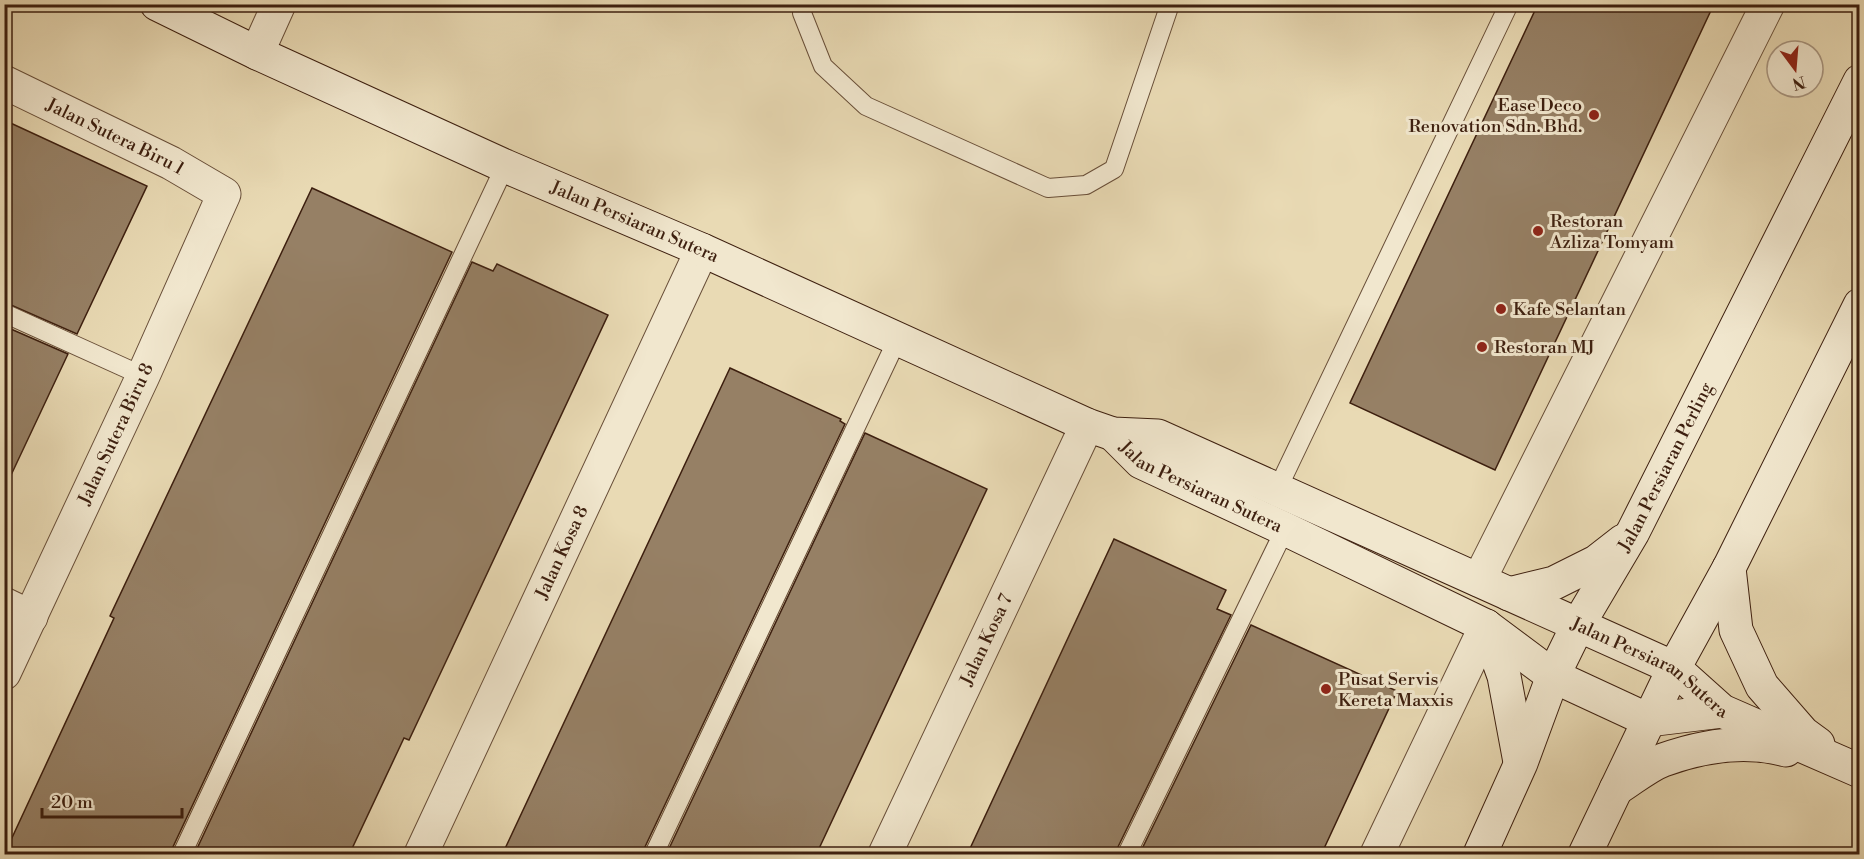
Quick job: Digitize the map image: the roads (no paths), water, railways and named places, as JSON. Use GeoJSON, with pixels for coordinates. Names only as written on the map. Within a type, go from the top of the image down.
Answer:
{"type":"FeatureCollection","features":[{"type":"Feature","properties":{"kind":"street","name":"Jalan Persiaran Sutera"},"geometry":{"type":"LineString","coordinates":[[157,4],[257,53],[505,166],[702,250],[897,340],[1100,429],[1141,462],[1486,626],[1553,676],[1648,720],[1722,711]]}},
{"type":"Feature","properties":{"kind":"street"},"geometry":{"type":"LineString","coordinates":[[257,53],[279,4]]}},
{"type":"Feature","properties":{"kind":"street"},"geometry":{"type":"LineString","coordinates":[[1479,580],[1768,4]]}},
{"type":"Feature","properties":{"kind":"street","name":"Jalan Persiaran Perling"},"geometry":{"type":"LineString","coordinates":[[1480,855],[1521,764],[1553,676],[1578,625],[1633,532],[1860,81]]}},
{"type":"Feature","properties":{"kind":"street","name":"Jalan Sutera Biru 1"},"geometry":{"type":"LineString","coordinates":[[4,82],[171,163],[224,194]]}},
{"type":"Feature","properties":{"kind":"street","name":"Jalan Sutera Biru 8"},"geometry":{"type":"LineString","coordinates":[[4,673],[18,610],[143,376],[224,194]]}},
{"type":"Feature","properties":{"kind":"street","name":"Jalan Kosa 8"},"geometry":{"type":"LineString","coordinates":[[421,855],[702,250]]}},
{"type":"Feature","properties":{"kind":"street"},"geometry":{"type":"LineString","coordinates":[[1585,855],[1674,668],[1729,568],[1860,305]]}},
{"type":"Feature","properties":{"kind":"street","name":"Jalan Persiaran Sutera"},"geometry":{"type":"LineString","coordinates":[[1100,429],[1158,436],[1674,668],[1722,711]]}},
{"type":"Feature","properties":{"kind":"street","name":"Jalan Kosa 7"},"geometry":{"type":"LineString","coordinates":[[885,855],[1100,429]]}},
{"type":"Feature","properties":{"kind":"street"},"geometry":{"type":"LineString","coordinates":[[1509,594],[1554,583],[1596,562],[1633,532]]}},
{"type":"Feature","properties":{"kind":"street"},"geometry":{"type":"LineString","coordinates":[[1729,568],[1736,630],[1762,686],[1803,733],[1854,769]]}},
{"type":"Feature","properties":{"kind":"street"},"geometry":{"type":"LineString","coordinates":[[1486,626],[1504,676],[1521,764]]}},
{"type":"Feature","properties":{"kind":"street"},"geometry":{"type":"LineString","coordinates":[[1377,855],[1486,626]]}},
{"type":"Feature","properties":{"kind":"street"},"geometry":{"type":"LineString","coordinates":[[1722,711],[1854,769]]}},
{"type":"Feature","properties":{"kind":"street"},"geometry":{"type":"LineString","coordinates":[[1616,789],[1661,761],[1713,746],[1766,744],[1854,769]]}},
{"type":"Feature","properties":{"kind":"lane"},"geometry":{"type":"LineString","coordinates":[[802,4],[802,13],[823,66],[866,106],[1048,188],[1086,185],[1114,169],[1170,4]]}},
{"type":"Feature","properties":{"kind":"lane"},"geometry":{"type":"LineString","coordinates":[[1277,490],[1509,4]]}},
{"type":"Feature","properties":{"kind":"lane"},"geometry":{"type":"LineString","coordinates":[[182,855],[505,166]]}},
{"type":"Feature","properties":{"kind":"lane"},"geometry":{"type":"LineString","coordinates":[[4,314],[143,376]]}},
{"type":"Feature","properties":{"kind":"lane"},"geometry":{"type":"LineString","coordinates":[[654,855],[897,340]]}},
{"type":"Feature","properties":{"kind":"lane"},"geometry":{"type":"LineString","coordinates":[[1127,855],[1285,529]]}},
{"type":"Feature","properties":{"kind":"place","name":"Ease Deco Renovation Sdn. Bhd."},"geometry":{"type":"Point","coordinates":[1594,115]}},
{"type":"Feature","properties":{"kind":"place","name":"Restoran Azliza Tomyam"},"geometry":{"type":"Point","coordinates":[1538,231]}},
{"type":"Feature","properties":{"kind":"place","name":"Kafe Selantan"},"geometry":{"type":"Point","coordinates":[1501,309]}},
{"type":"Feature","properties":{"kind":"place","name":"Restoran MJ"},"geometry":{"type":"Point","coordinates":[1482,347]}},
{"type":"Feature","properties":{"kind":"place","name":"Pusat Servis Kereta Maxxis"},"geometry":{"type":"Point","coordinates":[1326,689]}}]}
